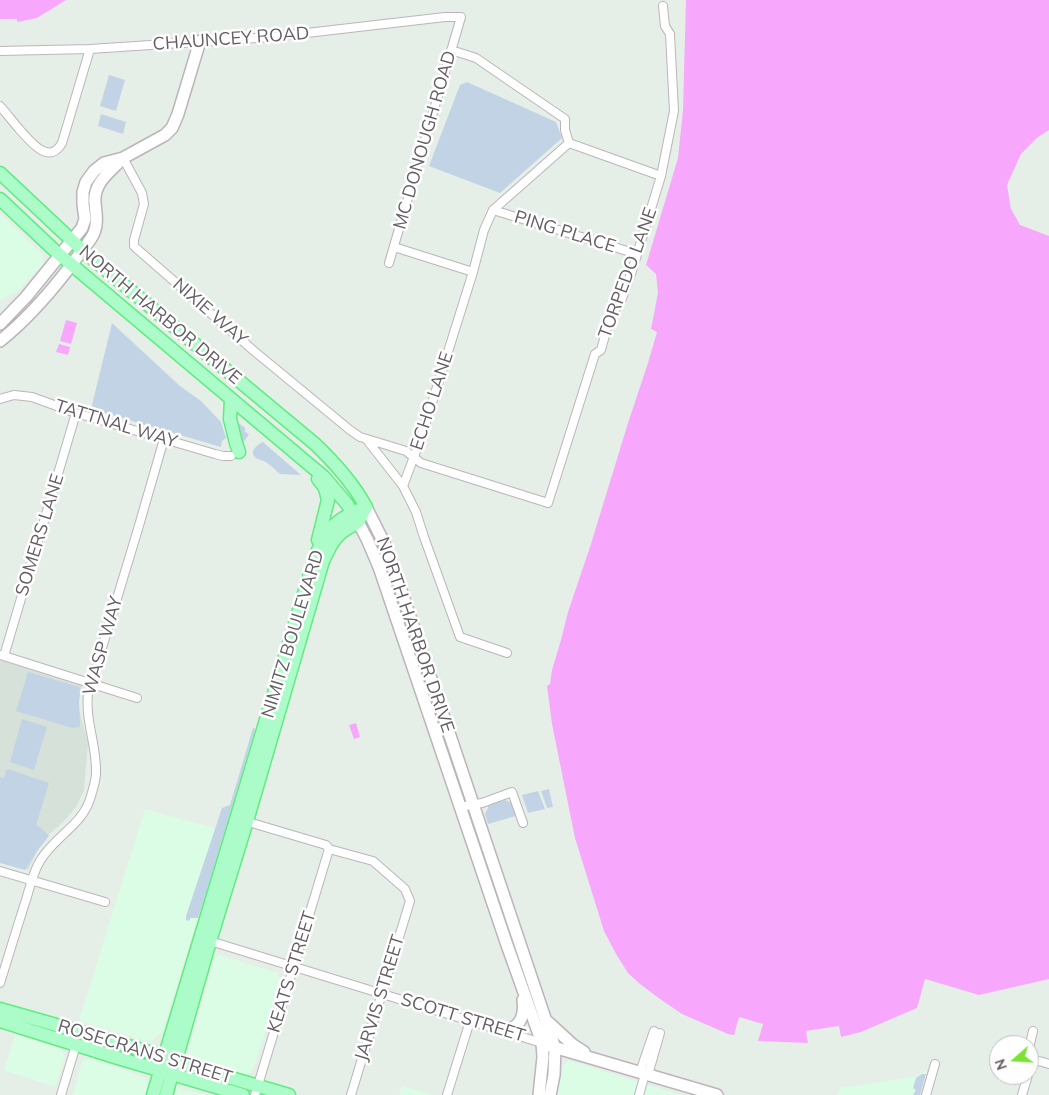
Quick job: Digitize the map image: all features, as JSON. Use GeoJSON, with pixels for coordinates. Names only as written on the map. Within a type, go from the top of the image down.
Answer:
{"type":"FeatureCollection","features":[{"type":"Feature","properties":{"kind":"main road"},"geometry":{"type":"LineString","coordinates":[[0,341],[31,312],[90,240],[96,225],[95,196],[104,176],[123,158],[172,128],[200,41]]}},
{"type":"Feature","properties":{"kind":"main road"},"geometry":{"type":"LineString","coordinates":[[0,324],[26,297],[82,228],[85,222],[83,192],[86,182],[91,175],[104,163],[123,158]]}},
{"type":"Feature","properties":{"kind":"main road","name":"NORTH HARBOR DRIVE"},"geometry":{"type":"LineString","coordinates":[[0,173],[82,250],[314,444],[343,473],[360,496],[384,543],[393,567],[547,1021],[555,1048],[554,1076],[550,1095]]}},
{"type":"Feature","properties":{"kind":"main road","name":"NORTH HARBOR DRIVE"},"geometry":{"type":"LineString","coordinates":[[0,199],[40,237],[308,464],[334,488],[355,517],[379,567],[520,986],[542,1043],[543,1057],[539,1095]]}},
{"type":"Feature","properties":{"kind":"main road"},"geometry":{"type":"LineString","coordinates":[[231,399],[230,419],[236,443],[235,454]]}},
{"type":"Feature","properties":{"kind":"main road"},"geometry":{"type":"LineString","coordinates":[[308,464],[325,488],[328,500],[312,567]]}},
{"type":"Feature","properties":{"kind":"main road","name":"NIMITZ BOULEVARD"},"geometry":{"type":"LineString","coordinates":[[153,1095],[166,1072],[323,561],[336,538],[366,507]]}},
{"type":"Feature","properties":{"kind":"main road","name":"NIMITZ BOULEVARD"},"geometry":{"type":"LineString","coordinates":[[170,1059],[210,941],[312,567],[322,541],[328,532],[338,522],[355,517]]}},
{"type":"Feature","properties":{"kind":"main road"},"geometry":{"type":"LineString","coordinates":[[500,1030],[514,1028],[521,1020],[523,1003],[520,986]]}},
{"type":"Feature","properties":{"kind":"main road","name":"ROSECRANS STREET"},"geometry":{"type":"LineString","coordinates":[[0,1009],[170,1059],[256,1090],[289,1095]]}},
{"type":"Feature","properties":{"kind":"main road","name":"ROSECRANS STREET"},"geometry":{"type":"LineString","coordinates":[[0,1021],[244,1095]]}},
{"type":"Feature","properties":{"kind":"main road"},"geometry":{"type":"LineString","coordinates":[[547,1021],[573,1045],[598,1060]]}},
{"type":"Feature","properties":{"kind":"main road","name":"SCOTT STREET"},"geometry":{"type":"LineString","coordinates":[[542,1043],[717,1095]]}},
{"type":"Feature","properties":{"kind":"main road","name":"NIMITZ BOULEVARD"},"geometry":{"type":"LineString","coordinates":[[166,1072],[166,1095]]}},
{"type":"Feature","properties":{"kind":"street","name":"TORPEDO LANE"},"geometry":{"type":"LineString","coordinates":[[414,458],[421,463],[548,503],[595,354],[601,350],[610,317],[621,301],[661,176],[674,111],[670,34],[664,26],[664,6]]}},
{"type":"Feature","properties":{"kind":"street","name":"CHAUNCEY ROAD"},"geometry":{"type":"LineString","coordinates":[[0,51],[90,49],[272,37],[445,17],[461,17]]}},
{"type":"Feature","properties":{"kind":"street","name":"MC DONOUGH ROAD"},"geometry":{"type":"LineString","coordinates":[[389,263],[461,17]]}},
{"type":"Feature","properties":{"kind":"street"},"geometry":{"type":"LineString","coordinates":[[0,106],[34,146],[49,152],[54,151],[60,147],[64,139],[90,49]]}},
{"type":"Feature","properties":{"kind":"street"},"geometry":{"type":"LineString","coordinates":[[451,50],[476,58],[565,119],[565,130],[569,143],[661,176]]}},
{"type":"Feature","properties":{"kind":"street","name":"ECHO LANE"},"geometry":{"type":"LineString","coordinates":[[403,486],[414,458],[473,272],[484,230],[493,210],[569,143]]}},
{"type":"Feature","properties":{"kind":"street","name":"NIXIE WAY"},"geometry":{"type":"LineString","coordinates":[[123,158],[142,193],[144,204],[134,240],[136,248],[254,351],[350,430],[363,438]]}},
{"type":"Feature","properties":{"kind":"street","name":"PING PLACE"},"geometry":{"type":"LineString","coordinates":[[493,210],[637,254]]}},
{"type":"Feature","properties":{"kind":"street"},"geometry":{"type":"LineString","coordinates":[[394,247],[473,272]]}},
{"type":"Feature","properties":{"kind":"street","name":"TATTNAL WAY"},"geometry":{"type":"LineString","coordinates":[[0,399],[14,395],[32,397],[76,413],[215,454],[223,456],[235,454]]}},
{"type":"Feature","properties":{"kind":"street","name":"SOMERS LANE"},"geometry":{"type":"LineString","coordinates":[[2,656],[76,413]]}},
{"type":"Feature","properties":{"kind":"street"},"geometry":{"type":"LineString","coordinates":[[363,438],[406,451],[414,458]]}},
{"type":"Feature","properties":{"kind":"street"},"geometry":{"type":"LineString","coordinates":[[363,438],[403,486],[416,512],[460,637],[506,653]]}},
{"type":"Feature","properties":{"kind":"street","name":"WASP WAY"},"geometry":{"type":"LineString","coordinates":[[0,983],[32,880],[40,861],[51,845],[81,818],[90,798],[96,775],[95,755],[88,723],[87,706],[91,684],[164,439]]}},
{"type":"Feature","properties":{"kind":"street"},"geometry":{"type":"LineString","coordinates":[[2,656],[137,698]]}},
{"type":"Feature","properties":{"kind":"street"},"geometry":{"type":"LineString","coordinates":[[460,807],[512,792],[523,823]]}},
{"type":"Feature","properties":{"kind":"street"},"geometry":{"type":"LineString","coordinates":[[242,820],[326,845],[329,849]]}},
{"type":"Feature","properties":{"kind":"street","name":"JARVIS STREET"},"geometry":{"type":"LineString","coordinates":[[329,849],[373,861],[406,889],[410,901],[351,1095]]}},
{"type":"Feature","properties":{"kind":"street","name":"KEATS STREET"},"geometry":{"type":"LineString","coordinates":[[256,1090],[329,849]]}},
{"type":"Feature","properties":{"kind":"street"},"geometry":{"type":"LineString","coordinates":[[0,871],[105,902]]}},
{"type":"Feature","properties":{"kind":"street","name":"SCOTT STREET"},"geometry":{"type":"LineString","coordinates":[[210,941],[542,1043]]}},
{"type":"Feature","properties":{"kind":"street"},"geometry":{"type":"LineString","coordinates":[[447,1095],[470,1021]]}},
{"type":"Feature","properties":{"kind":"street"},"geometry":{"type":"LineString","coordinates":[[1032,1035],[1033,1031]]}},
{"type":"Feature","properties":{"kind":"street"},"geometry":{"type":"LineString","coordinates":[[639,1095],[657,1032]]}},
{"type":"Feature","properties":{"kind":"street"},"geometry":{"type":"LineString","coordinates":[[61,1095],[76,1045]]}},
{"type":"Feature","properties":{"kind":"street"},"geometry":{"type":"LineString","coordinates":[[926,1095],[935,1064]]}},
{"type":"Feature","properties":{"kind":"shaded area"},"geometry":{"type":"Polygon","coordinates":[[[0,0],[66,0],[37,18],[17,22],[17,19],[0,19],[0,0]]]}},
{"type":"Feature","properties":{"kind":"shaded area"},"geometry":{"type":"Polygon","coordinates":[[[686,0],[1049,0],[1049,130],[1038,137],[1021,154],[1007,185],[1011,209],[1020,225],[1049,236],[1049,979],[979,995],[925,979],[917,1008],[861,1032],[841,1037],[839,1026],[806,1031],[808,1043],[758,1041],[763,1024],[739,1017],[734,1035],[728,1034],[682,1014],[640,984],[628,973],[604,931],[575,838],[552,724],[547,686],[550,684],[568,612],[657,332],[651,329],[658,293],[656,274],[646,265],[678,158],[683,110],[686,0]]]}},
{"type":"Feature","properties":{"kind":"shaded area"},"geometry":{"type":"Polygon","coordinates":[[[109,75],[125,80],[116,111],[100,106],[109,75]]]}},
{"type":"Feature","properties":{"kind":"shaded area"},"geometry":{"type":"Polygon","coordinates":[[[467,82],[556,122],[562,138],[500,193],[429,166],[460,85],[467,82]]]}},
{"type":"Feature","properties":{"kind":"shaded area"},"geometry":{"type":"Polygon","coordinates":[[[101,114],[126,122],[123,134],[98,126],[101,114]]]}},
{"type":"Feature","properties":{"kind":"shaded area"},"geometry":{"type":"Polygon","coordinates":[[[0,214],[42,254],[44,263],[19,290],[0,300],[0,214]]]}},
{"type":"Feature","properties":{"kind":"shaded area"},"geometry":{"type":"Polygon","coordinates":[[[66,320],[77,323],[71,344],[60,341],[66,320]]]}},
{"type":"Feature","properties":{"kind":"shaded area"},"geometry":{"type":"Polygon","coordinates":[[[112,323],[180,386],[201,401],[221,422],[226,438],[222,441],[221,447],[91,409],[112,323]]]}},
{"type":"Feature","properties":{"kind":"shaded area"},"geometry":{"type":"Polygon","coordinates":[[[59,344],[70,347],[68,355],[56,352],[59,344]]]}},
{"type":"Feature","properties":{"kind":"shaded area"},"geometry":{"type":"Polygon","coordinates":[[[235,420],[249,434],[243,443],[235,420]]]}},
{"type":"Feature","properties":{"kind":"shaded area"},"geometry":{"type":"Polygon","coordinates":[[[263,442],[301,475],[280,474],[266,462],[256,458],[253,451],[263,442]]]}},
{"type":"Feature","properties":{"kind":"shaded area"},"geometry":{"type":"Polygon","coordinates":[[[0,660],[83,685],[77,701],[88,744],[84,790],[76,807],[42,841],[28,870],[0,862],[0,660]]]}},
{"type":"Feature","properties":{"kind":"shaded area"},"geometry":{"type":"Polygon","coordinates":[[[28,672],[81,689],[79,701],[80,727],[72,728],[16,711],[28,672]]]}},
{"type":"Feature","properties":{"kind":"shaded area"},"geometry":{"type":"Polygon","coordinates":[[[22,719],[47,727],[34,770],[10,762],[22,719]]]}},
{"type":"Feature","properties":{"kind":"shaded area"},"geometry":{"type":"Polygon","coordinates":[[[356,723],[360,737],[354,739],[349,725],[356,723]]]}},
{"type":"Feature","properties":{"kind":"shaded area"},"geometry":{"type":"Polygon","coordinates":[[[253,728],[255,730],[198,918],[191,918],[188,921],[186,916],[222,808],[230,805],[253,728]]]}},
{"type":"Feature","properties":{"kind":"shaded area"},"geometry":{"type":"Polygon","coordinates":[[[8,769],[49,783],[36,825],[49,836],[25,870],[0,863],[0,777],[4,778],[8,769]]]}},
{"type":"Feature","properties":{"kind":"shaded area"},"geometry":{"type":"Polygon","coordinates":[[[549,789],[553,807],[547,808],[541,791],[549,789]]]}},
{"type":"Feature","properties":{"kind":"shaded area"},"geometry":{"type":"Polygon","coordinates":[[[538,791],[545,809],[528,813],[522,795],[538,791]]]}},
{"type":"Feature","properties":{"kind":"shaded area"},"geometry":{"type":"Polygon","coordinates":[[[505,800],[512,803],[516,816],[488,824],[485,814],[488,806],[505,800]]]}},
{"type":"Feature","properties":{"kind":"shaded area"},"geometry":{"type":"Polygon","coordinates":[[[145,809],[225,831],[162,1032],[151,1042],[79,1021],[145,809]]]}},
{"type":"Feature","properties":{"kind":"shaded area"},"geometry":{"type":"Polygon","coordinates":[[[219,955],[278,973],[281,981],[253,1070],[247,1075],[187,1056],[216,956],[219,955]]]}},
{"type":"Feature","properties":{"kind":"shaded area"},"geometry":{"type":"Polygon","coordinates":[[[15,1035],[60,1049],[65,1056],[55,1087],[4,1070],[15,1035]]]}},
{"type":"Feature","properties":{"kind":"shaded area"},"geometry":{"type":"Polygon","coordinates":[[[90,1058],[145,1078],[148,1085],[144,1095],[73,1095],[82,1062],[90,1058]]]}},
{"type":"Feature","properties":{"kind":"shaded area"},"geometry":{"type":"Polygon","coordinates":[[[570,1061],[680,1095],[558,1095],[563,1067],[570,1061]]]}},
{"type":"Feature","properties":{"kind":"shaded area"},"geometry":{"type":"Polygon","coordinates":[[[927,1070],[919,1095],[838,1095],[840,1088],[914,1077],[927,1070]]]}},
{"type":"Feature","properties":{"kind":"shaded area"},"geometry":{"type":"Polygon","coordinates":[[[926,1074],[920,1095],[913,1095],[916,1090],[913,1088],[916,1078],[926,1074]]]}},
{"type":"Feature","properties":{"kind":"shaded area"},"geometry":{"type":"Polygon","coordinates":[[[402,1086],[431,1094],[431,1095],[399,1095],[402,1086]]]}},
{"type":"Feature","properties":{"kind":"shaded area"},"geometry":{"type":"Polygon","coordinates":[[[176,1087],[206,1095],[174,1095],[176,1087]]]}}]}
